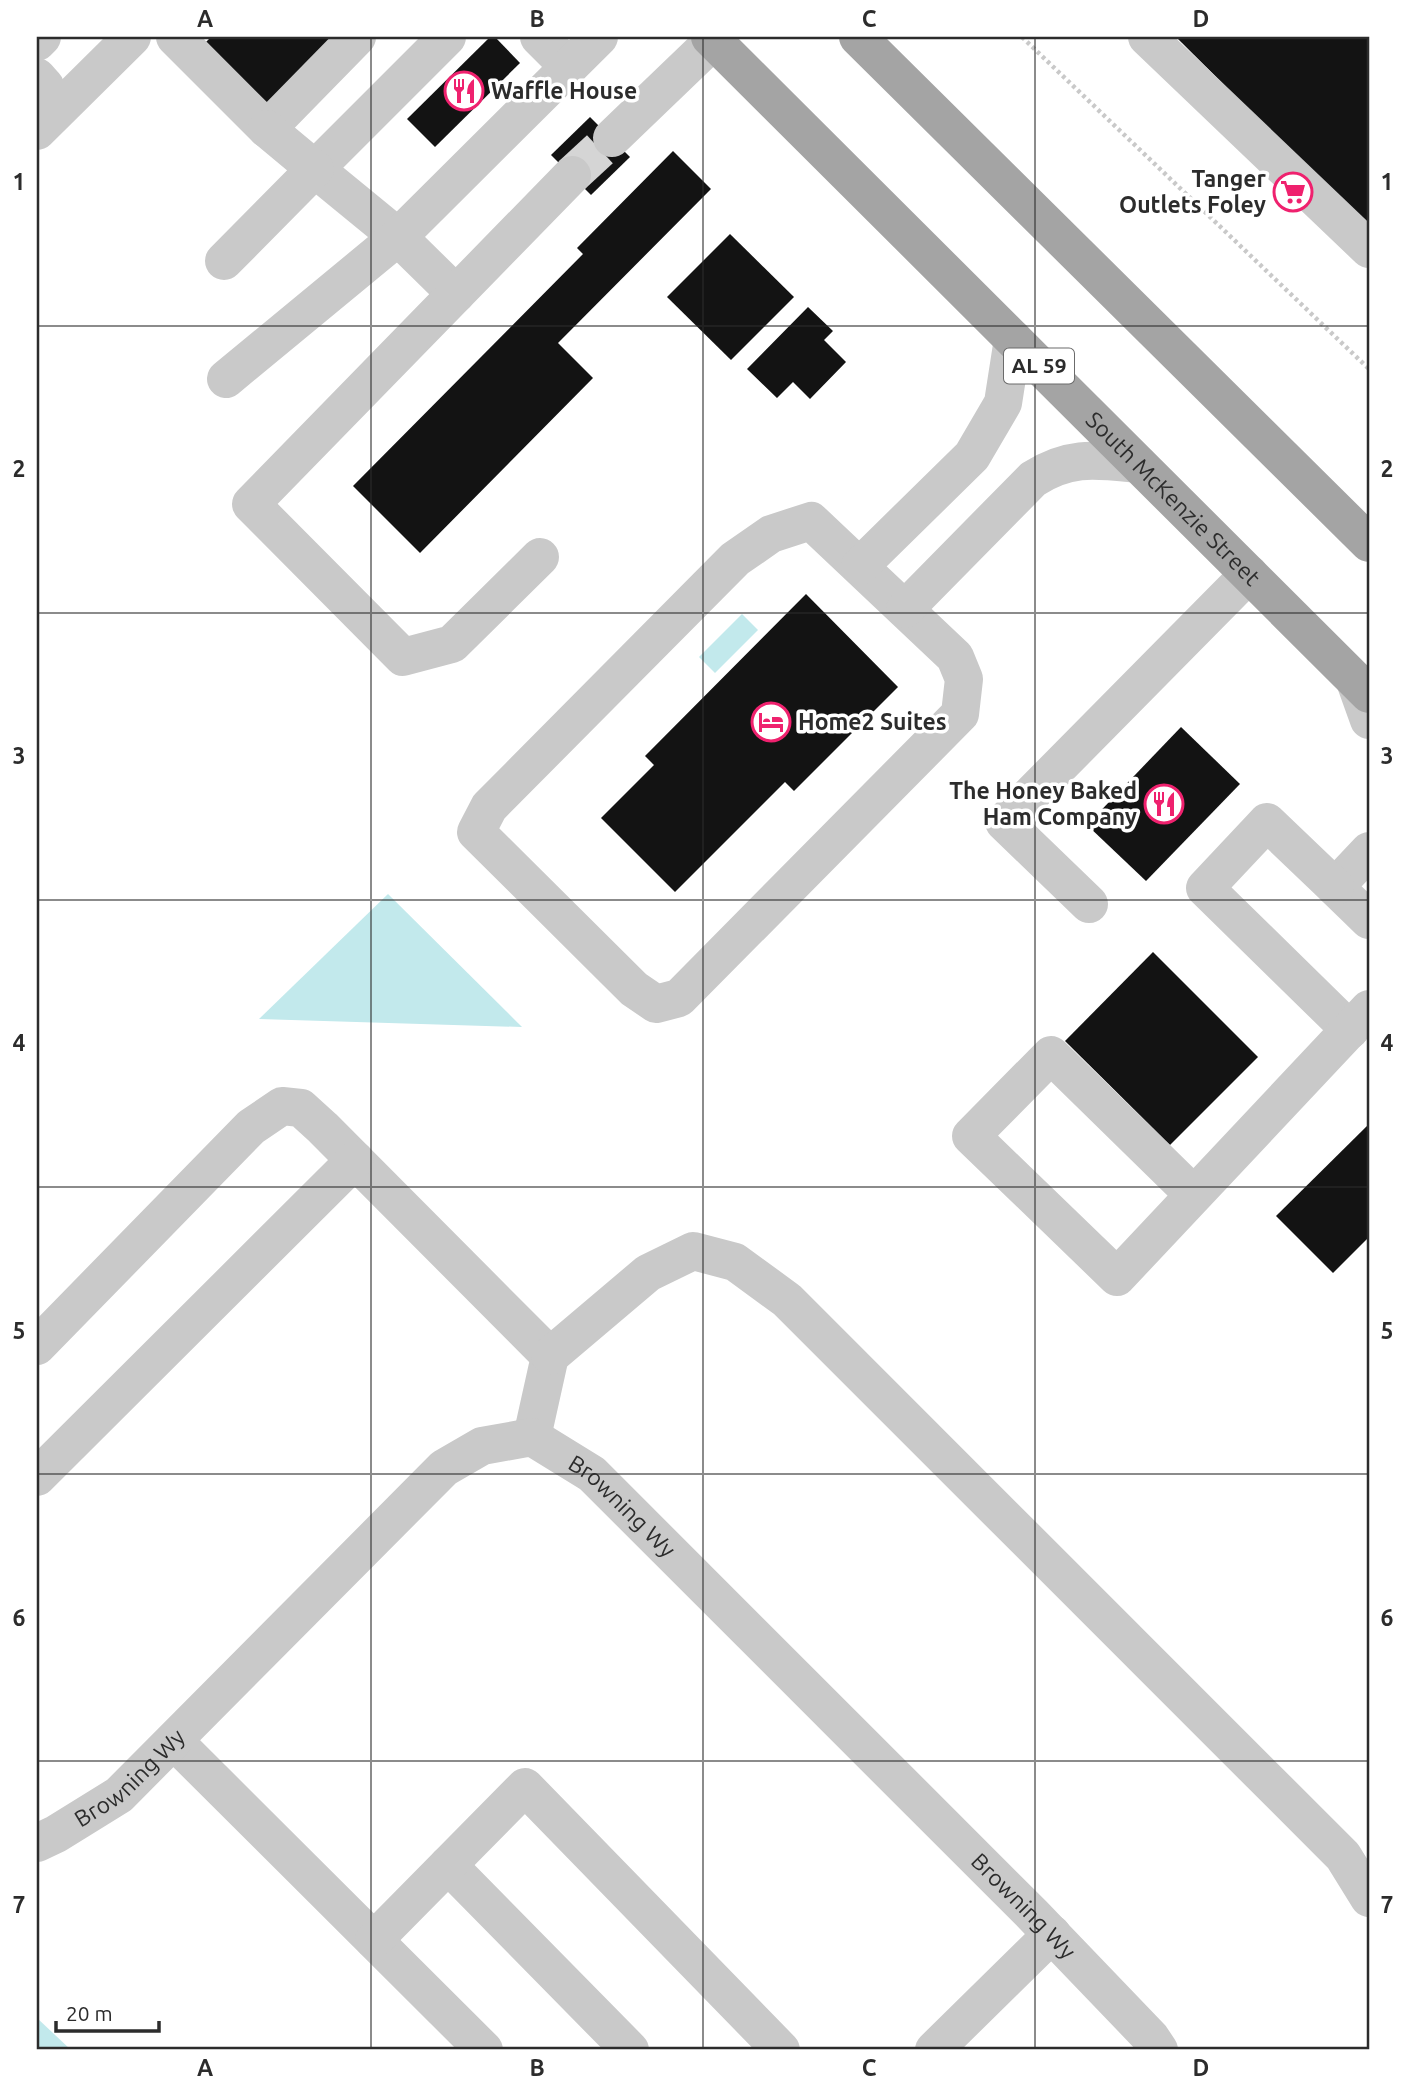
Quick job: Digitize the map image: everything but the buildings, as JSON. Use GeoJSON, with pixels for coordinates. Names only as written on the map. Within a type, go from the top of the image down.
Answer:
{"type":"FeatureCollection","features":[{"type":"Feature","properties":{"kind":"main road"},"geometry":{"type":"LineString","coordinates":[[858,37],[1369,543]]}},
{"type":"Feature","properties":{"kind":"main road","name":"South McKenzie Street"},"geometry":{"type":"LineString","coordinates":[[711,39],[1362,688]]}},
{"type":"Feature","properties":{"kind":"street"},"geometry":{"type":"LineString","coordinates":[[37,42],[42,37]]}},
{"type":"Feature","properties":{"kind":"street"},"geometry":{"type":"LineString","coordinates":[[40,86],[95,37]]}},
{"type":"Feature","properties":{"kind":"street"},"geometry":{"type":"LineString","coordinates":[[37,131],[132,37]]}},
{"type":"Feature","properties":{"kind":"street"},"geometry":{"type":"LineString","coordinates":[[175,37],[267,130],[398,237],[456,294]]}},
{"type":"Feature","properties":{"kind":"street"},"geometry":{"type":"LineString","coordinates":[[267,130],[357,37]]}},
{"type":"Feature","properties":{"kind":"street"},"geometry":{"type":"LineString","coordinates":[[224,261],[447,37]]}},
{"type":"Feature","properties":{"kind":"street"},"geometry":{"type":"LineString","coordinates":[[539,37],[569,67]]}},
{"type":"Feature","properties":{"kind":"street"},"geometry":{"type":"LineString","coordinates":[[226,379],[398,237],[599,37]]}},
{"type":"Feature","properties":{"kind":"street"},"geometry":{"type":"LineString","coordinates":[[1147,37],[1369,249]]}},
{"type":"Feature","properties":{"kind":"street"},"geometry":{"type":"LineString","coordinates":[[612,138],[711,39]]}},
{"type":"Feature","properties":{"kind":"street"},"geometry":{"type":"LineString","coordinates":[[540,557],[452,644],[403,657],[251,504],[572,175]]}},
{"type":"Feature","properties":{"kind":"street"},"geometry":{"type":"LineString","coordinates":[[860,566],[972,456],[1003,403],[1013,339]]}},
{"type":"Feature","properties":{"kind":"street"},"geometry":{"type":"LineString","coordinates":[[905,609],[1033,479],[1051,468],[1083,459],[1138,464]]}},
{"type":"Feature","properties":{"kind":"street"},"geometry":{"type":"LineString","coordinates":[[811,521],[860,566],[955,657],[964,679],[960,714],[679,998],[656,1004],[634,989],[476,832],[489,807],[735,559],[771,534],[811,521]]}},
{"type":"Feature","properties":{"kind":"street"},"geometry":{"type":"LineString","coordinates":[[1089,904],[1004,822],[1249,574]]}},
{"type":"Feature","properties":{"kind":"street"},"geometry":{"type":"LineString","coordinates":[[1362,688],[1369,720]]}},
{"type":"Feature","properties":{"kind":"street"},"geometry":{"type":"LineString","coordinates":[[1194,1195],[1051,1055],[971,1136],[1117,1277],[1360,1019],[1205,888],[1267,822],[1369,920]]}},
{"type":"Feature","properties":{"kind":"street"},"geometry":{"type":"LineString","coordinates":[[1335,887],[1369,850]]}},
{"type":"Feature","properties":{"kind":"street"},"geometry":{"type":"LineString","coordinates":[[37,1346],[251,1127],[282,1106],[301,1108],[550,1356]]}},
{"type":"Feature","properties":{"kind":"street"},"geometry":{"type":"LineString","coordinates":[[37,1477],[355,1160]]}},
{"type":"Feature","properties":{"kind":"street"},"geometry":{"type":"LineString","coordinates":[[532,1437],[550,1356],[648,1273],[693,1251],[735,1262],[787,1300],[1343,1856],[1369,1898]]}},
{"type":"Feature","properties":{"kind":"street","name":"Browning Wy"},"geometry":{"type":"LineString","coordinates":[[37,1843],[119,1795],[444,1468],[482,1446],[532,1437],[592,1474],[1052,1934],[1151,2038],[1159,2050]]}},
{"type":"Feature","properties":{"kind":"street"},"geometry":{"type":"LineString","coordinates":[[174,1741],[484,2050]]}},
{"type":"Feature","properties":{"kind":"street"},"geometry":{"type":"LineString","coordinates":[[374,1940],[525,1787],[781,2050]]}},
{"type":"Feature","properties":{"kind":"street"},"geometry":{"type":"LineString","coordinates":[[448,1865],[630,2050]]}},
{"type":"Feature","properties":{"kind":"street"},"geometry":{"type":"LineString","coordinates":[[934,2050],[1052,1934]]}},
{"type":"Feature","properties":{"kind":"path"},"geometry":{"type":"LineString","coordinates":[[1022,37],[1369,369]]}},
{"type":"Feature","properties":{"kind":"water"},"geometry":{"type":"Polygon","coordinates":[[[742,614],[758,630],[715,673],[699,657],[742,614]]]}},
{"type":"Feature","properties":{"kind":"water"},"geometry":{"type":"Polygon","coordinates":[[[388,894],[522,1027],[259,1019],[388,894]]]}},
{"type":"Feature","properties":{"kind":"water"},"geometry":{"type":"Polygon","coordinates":[[[37,2018],[71,2050],[37,2050],[37,2018]]]}},
{"type":"Feature","properties":{"kind":"tunnel"},"geometry":{"type":"LineString","coordinates":[[572,175],[612,138]]}},
{"type":"Feature","properties":{"kind":"place","name":"Waffle House"},"geometry":{"type":"Point","coordinates":[464,91]}},
{"type":"Feature","properties":{"kind":"place","name":"Tanger Outlets Foley"},"geometry":{"type":"Point","coordinates":[1293,192]}},
{"type":"Feature","properties":{"kind":"place","name":"Home2 Suites"},"geometry":{"type":"Point","coordinates":[771,722]}},
{"type":"Feature","properties":{"kind":"place","name":"The Honey Baked Ham Company"},"geometry":{"type":"Point","coordinates":[1164,804]}}]}
